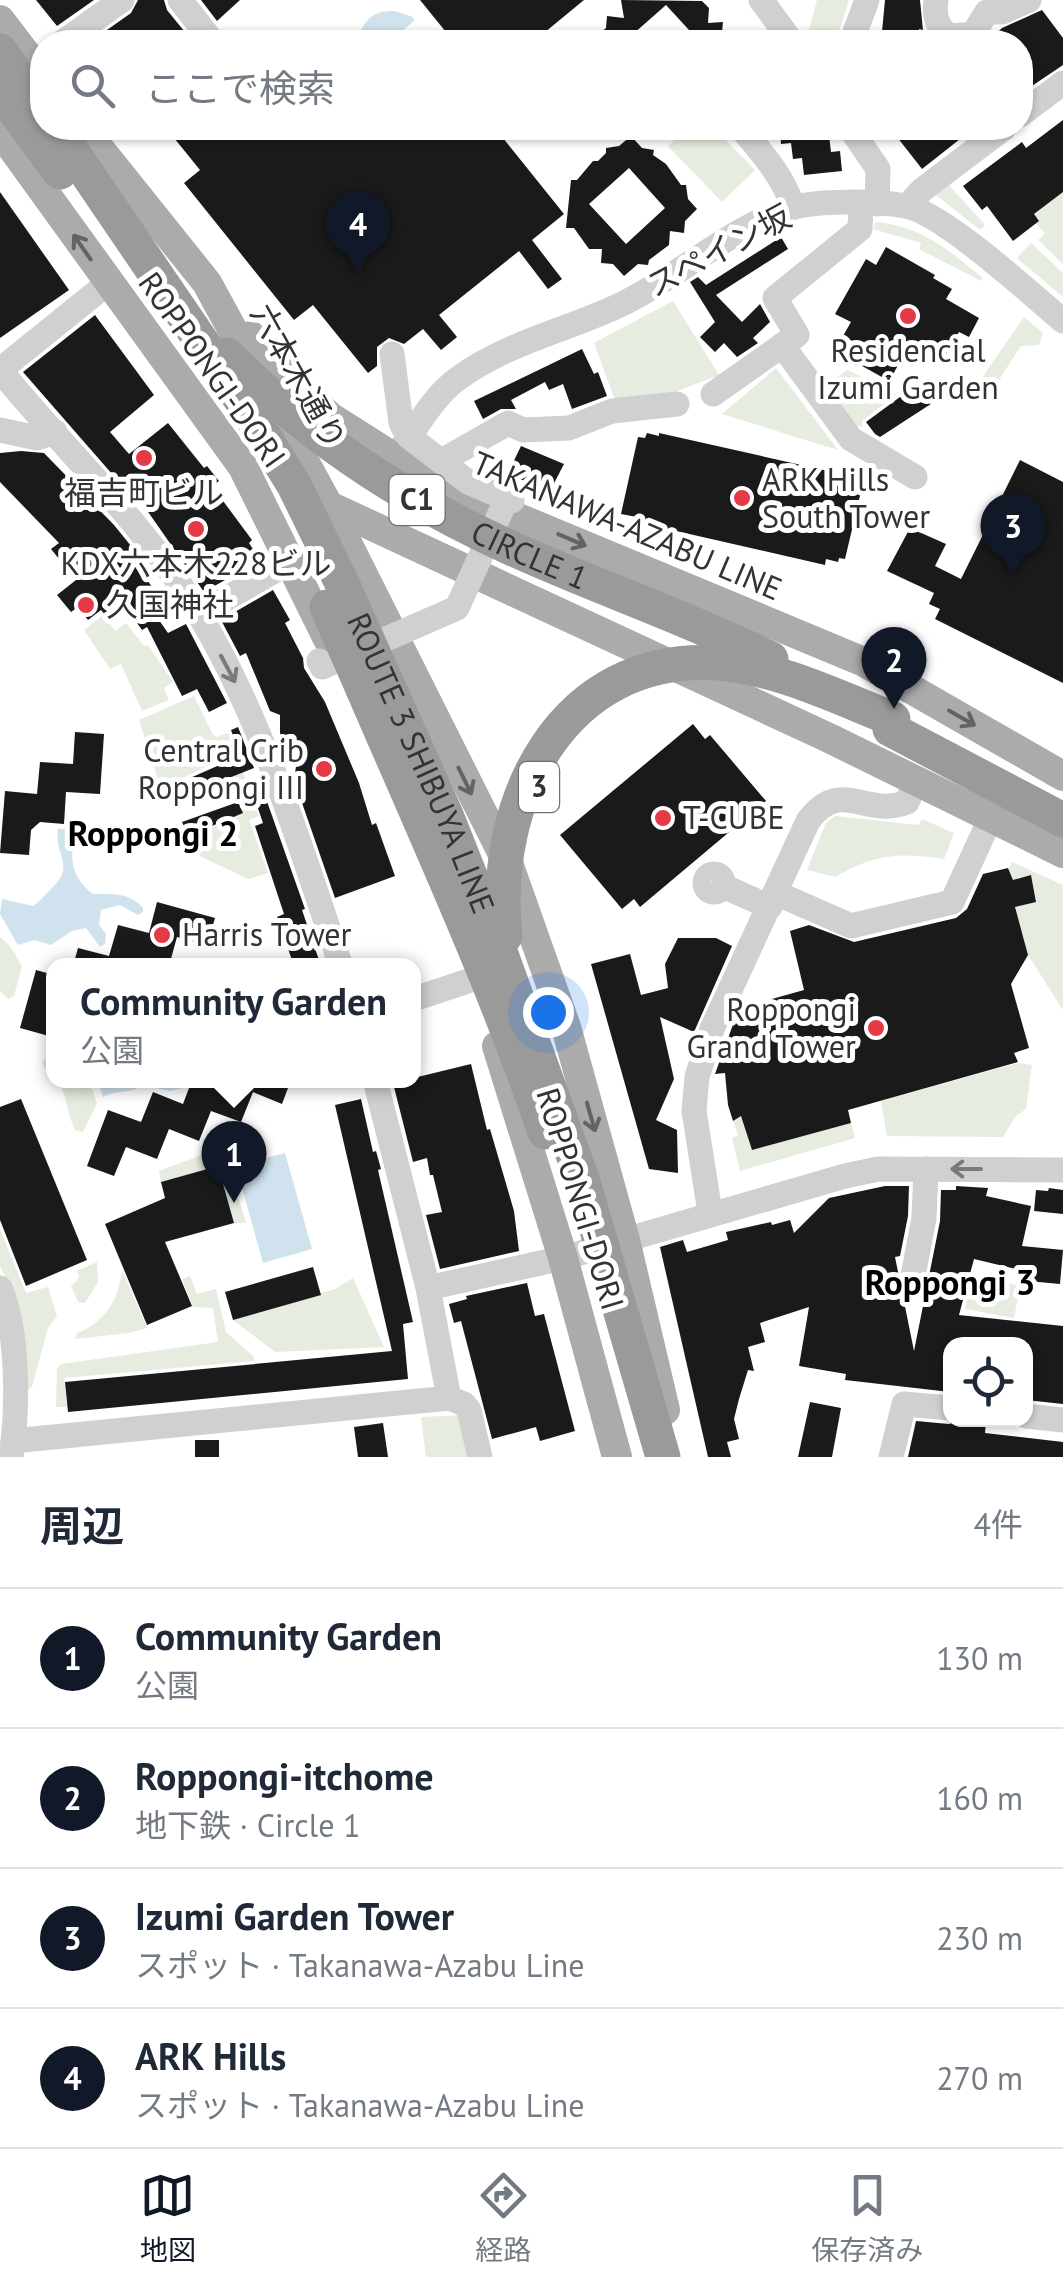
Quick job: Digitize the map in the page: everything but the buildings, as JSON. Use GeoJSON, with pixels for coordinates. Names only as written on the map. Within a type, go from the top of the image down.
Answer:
{"type":"FeatureCollection","features":[{"type":"Feature","properties":{"kind":"highway","name":"C1"},"geometry":{"type":"LineString","coordinates":[[0,52],[29,107]]}},
{"type":"Feature","properties":{"kind":"highway","name":"CIRCLE 1"},"geometry":{"type":"LineString","coordinates":[[46,140],[65,179],[231,421],[275,497],[327,606],[472,941],[516,1046],[545,1132]]}},
{"type":"Feature","properties":{"kind":"highway","name":"ROUTE 3 SHIBUYA LINE"},"geometry":{"type":"LineString","coordinates":[[53,140],[246,407],[294,485],[340,579],[446,815],[498,946],[583,1182],[662,1457]]}},
{"type":"Feature","properties":{"kind":"highway","name":"CIRCLE 1"},"geometry":{"type":"LineString","coordinates":[[55,140],[230,357],[316,432],[360,464],[406,494],[511,548],[752,650],[1063,820]]}},
{"type":"Feature","properties":{"kind":"highway","name":"CIRCLE 1"},"geometry":{"type":"LineString","coordinates":[[65,179],[200,342],[254,394],[354,475],[494,552],[892,724],[1063,808]]}},
{"type":"Feature","properties":{"kind":"highway","name":"C1"},"geometry":{"type":"LineString","coordinates":[[545,1132],[507,955],[503,870],[526,782],[563,723],[592,697],[628,676],[663,666],[700,663],[773,673],[892,724]]}},
{"type":"Feature","properties":{"kind":"highway","name":"3"},"geometry":{"type":"LineString","coordinates":[[583,1182],[528,972],[519,905],[521,844],[538,788],[554,758],[586,720],[616,700],[652,684],[700,675],[736,676],[770,683],[892,724]]}},
{"type":"Feature","properties":{"kind":"highway"},"geometry":{"type":"LineString","coordinates":[[545,1132],[638,1457]]}},
{"type":"Feature","properties":{"kind":"main road"},"geometry":{"type":"LineString","coordinates":[[0,20],[30,54]]}},
{"type":"Feature","properties":{"kind":"main road"},"geometry":{"type":"LineString","coordinates":[[0,61],[29,107]]}},
{"type":"Feature","properties":{"kind":"main road"},"geometry":{"type":"LineString","coordinates":[[29,107],[23,94],[25,77],[30,73]]}},
{"type":"Feature","properties":{"kind":"main road"},"geometry":{"type":"LineString","coordinates":[[4,144],[20,126],[29,107]]}},
{"type":"Feature","properties":{"kind":"main road"},"geometry":{"type":"LineString","coordinates":[[51,140],[284,485],[310,597]]}},
{"type":"Feature","properties":{"kind":"main road","name":"ROPPONGI-DORI"},"geometry":{"type":"LineString","coordinates":[[93,140],[207,283]]}},
{"type":"Feature","properties":{"kind":"main road","name":"ROPPONGI-DORI"},"geometry":{"type":"LineString","coordinates":[[4,144],[243,467],[310,597],[468,950],[563,1258],[617,1457]]}},
{"type":"Feature","properties":{"kind":"main road","name":"TAKANAWA-AZABU LINE"},"geometry":{"type":"LineString","coordinates":[[207,283],[273,363],[330,417],[407,466],[864,662],[1063,776]]}},
{"type":"Feature","properties":{"kind":"main road","name":"六本木通り"},"geometry":{"type":"LineString","coordinates":[[207,283],[328,505]]}},
{"type":"Feature","properties":{"kind":"main road"},"geometry":{"type":"LineString","coordinates":[[243,467],[764,707],[1063,853]]}},
{"type":"Feature","properties":{"kind":"main road","name":"ROPPONGI-DORI"},"geometry":{"type":"LineString","coordinates":[[328,505],[509,866],[566,1027],[625,1240],[676,1457]]}},
{"type":"Feature","properties":{"kind":"main road"},"geometry":{"type":"LineString","coordinates":[[764,707],[783,706],[799,698],[807,686],[809,664],[795,634]]}},
{"type":"Feature","properties":{"kind":"main road"},"geometry":{"type":"LineString","coordinates":[[829,738],[815,706],[820,692],[828,676],[864,662]]}},
{"type":"Feature","properties":{"kind":"main road"},"geometry":{"type":"LineString","coordinates":[[509,866],[533,784],[554,745],[585,713],[612,693],[657,678],[710,683]]}},
{"type":"Feature","properties":{"kind":"street"},"geometry":{"type":"LineString","coordinates":[[80,30],[122,0]]}},
{"type":"Feature","properties":{"kind":"street"},"geometry":{"type":"LineString","coordinates":[[180,0],[204,30]]}},
{"type":"Feature","properties":{"kind":"street"},"geometry":{"type":"LineString","coordinates":[[761,0],[783,30]]}},
{"type":"Feature","properties":{"kind":"street"},"geometry":{"type":"LineString","coordinates":[[856,30],[867,0]]}},
{"type":"Feature","properties":{"kind":"street"},"geometry":{"type":"LineString","coordinates":[[936,0],[934,13],[940,30]]}},
{"type":"Feature","properties":{"kind":"street"},"geometry":{"type":"LineString","coordinates":[[972,30],[985,6],[1002,12],[1029,0]]}},
{"type":"Feature","properties":{"kind":"street"},"geometry":{"type":"LineString","coordinates":[[1033,105],[1063,83]]}},
{"type":"Feature","properties":{"kind":"street"},"geometry":{"type":"LineString","coordinates":[[751,140],[771,163],[794,208]]}},
{"type":"Feature","properties":{"kind":"street"},"geometry":{"type":"LineString","coordinates":[[713,394],[797,335],[775,298],[860,229],[878,169],[858,140]]}},
{"type":"Feature","properties":{"kind":"street"},"geometry":{"type":"LineString","coordinates":[[907,206],[988,140]]}},
{"type":"Feature","properties":{"kind":"street","name":"スペイン坂"},"geometry":{"type":"LineString","coordinates":[[407,466],[452,383],[482,363],[537,337],[621,304],[756,224],[794,208],[907,206],[934,217],[1063,321]]}},
{"type":"Feature","properties":{"kind":"street"},"geometry":{"type":"LineString","coordinates":[[108,284],[0,370],[149,543],[199,614],[239,690],[266,753],[338,958]]}},
{"type":"Feature","properties":{"kind":"street"},"geometry":{"type":"LineString","coordinates":[[782,345],[851,439],[915,478]]}},
{"type":"Feature","properties":{"kind":"street"},"geometry":{"type":"LineString","coordinates":[[319,661],[322,668],[457,608],[510,499],[468,482],[408,436],[400,423],[392,354]]}},
{"type":"Feature","properties":{"kind":"street"},"geometry":{"type":"LineString","coordinates":[[407,466],[508,424],[523,430],[569,428],[612,410],[677,404]]}},
{"type":"Feature","properties":{"kind":"street"},"geometry":{"type":"LineString","coordinates":[[0,430],[37,438],[55,432]]}},
{"type":"Feature","properties":{"kind":"street"},"geometry":{"type":"LineString","coordinates":[[199,614],[292,561]]}},
{"type":"Feature","properties":{"kind":"street"},"geometry":{"type":"LineString","coordinates":[[706,1215],[708,1197],[694,1111],[696,1077],[712,1029],[808,821],[820,806],[835,799],[896,806],[907,802],[917,780]]}},
{"type":"Feature","properties":{"kind":"street"},"geometry":{"type":"LineString","coordinates":[[723,886],[851,926],[952,902],[990,817]]}},
{"type":"Feature","properties":{"kind":"street"},"geometry":{"type":"LineString","coordinates":[[421,997],[476,978]]}},
{"type":"Feature","properties":{"kind":"street"},"geometry":{"type":"LineString","coordinates":[[563,1258],[574,1252],[584,1236],[584,1223],[561,1146],[566,1027]]}},
{"type":"Feature","properties":{"kind":"street"},"geometry":{"type":"LineString","coordinates":[[377,1088],[428,1288],[450,1398]]}},
{"type":"Feature","properties":{"kind":"street"},"geometry":{"type":"LineString","coordinates":[[913,1276],[924,1218],[926,1169]]}},
{"type":"Feature","properties":{"kind":"street"},"geometry":{"type":"LineString","coordinates":[[428,1288],[563,1258],[844,1176],[878,1170],[1063,1170]]}},
{"type":"Feature","properties":{"kind":"street"},"geometry":{"type":"LineString","coordinates":[[0,1288],[11,1313],[12,1449],[450,1398],[468,1410],[480,1457]]}},
{"type":"Feature","properties":{"kind":"street"},"geometry":{"type":"LineString","coordinates":[[891,1457],[904,1404],[943,1407]]}},
{"type":"Feature","properties":{"kind":"street"},"geometry":{"type":"LineString","coordinates":[[1033,1417],[1063,1420]]}},
{"type":"Feature","properties":{"kind":"shaded area"},"geometry":{"type":"Polygon","coordinates":[[[817,0],[849,0],[840,30],[809,30],[817,0]]]}},
{"type":"Feature","properties":{"kind":"shaded area"},"geometry":{"type":"Polygon","coordinates":[[[675,140],[726,140],[755,170],[722,202],[668,146],[675,140]]]}},
{"type":"Feature","properties":{"kind":"shaded area"},"geometry":{"type":"Polygon","coordinates":[[[948,184],[985,225],[980,230],[936,195],[948,184]]]}},
{"type":"Feature","properties":{"kind":"shaded area"},"geometry":{"type":"Polygon","coordinates":[[[1063,192],[1063,264],[1038,240],[1045,234],[1034,214],[1063,192]]]}},
{"type":"Feature","properties":{"kind":"shaded area"},"geometry":{"type":"Polygon","coordinates":[[[876,222],[921,234],[983,278],[981,281],[919,249],[921,243],[873,229],[876,222]]]}},
{"type":"Feature","properties":{"kind":"shaded area"},"geometry":{"type":"Polygon","coordinates":[[[1031,243],[1063,273],[1063,297],[1017,258],[1031,243]]]}},
{"type":"Feature","properties":{"kind":"shaded area"},"geometry":{"type":"Polygon","coordinates":[[[673,301],[719,375],[675,392],[615,400],[594,343],[673,301]]]}},
{"type":"Feature","properties":{"kind":"shaded area"},"geometry":{"type":"Polygon","coordinates":[[[1024,317],[1043,333],[1039,345],[1021,346],[995,386],[981,379],[1024,317]]]}},
{"type":"Feature","properties":{"kind":"shaded area"},"geometry":{"type":"Polygon","coordinates":[[[776,368],[838,450],[722,414],[776,368]]]}},
{"type":"Feature","properties":{"kind":"shaded area"},"geometry":{"type":"Polygon","coordinates":[[[848,370],[897,394],[862,421],[863,426],[856,427],[827,383],[848,370]]]}},
{"type":"Feature","properties":{"kind":"shaded area"},"geometry":{"type":"Polygon","coordinates":[[[103,615],[115,631],[126,623],[144,646],[148,645],[173,682],[164,688],[169,700],[142,711],[121,664],[110,669],[84,630],[103,615]]]}},
{"type":"Feature","properties":{"kind":"shaded area"},"geometry":{"type":"Polygon","coordinates":[[[194,696],[213,735],[228,733],[246,781],[231,788],[219,760],[161,789],[139,720],[194,696]]]}},
{"type":"Feature","properties":{"kind":"shaded area"},"geometry":{"type":"Polygon","coordinates":[[[252,798],[259,816],[249,820],[268,873],[248,879],[189,851],[182,839],[227,821],[222,809],[252,798]]]}},
{"type":"Feature","properties":{"kind":"shaded area"},"geometry":{"type":"Polygon","coordinates":[[[835,816],[919,825],[922,819],[954,833],[944,859],[888,857],[835,877],[807,870],[826,823],[835,816]]]}},
{"type":"Feature","properties":{"kind":"shaded area"},"geometry":{"type":"Polygon","coordinates":[[[1012,862],[1063,885],[1063,1010],[1028,955],[1022,932],[1009,926],[1016,907],[1036,901],[1031,875],[1013,880],[1009,868],[1012,862]]]}},
{"type":"Feature","properties":{"kind":"shaded area"},"geometry":{"type":"Polygon","coordinates":[[[0,937],[22,966],[14,996],[8,999],[0,991],[0,937]]]}},
{"type":"Feature","properties":{"kind":"shaded area"},"geometry":{"type":"Polygon","coordinates":[[[1018,1063],[1032,1065],[1026,1109],[1016,1116],[1003,1137],[887,1136],[881,1101],[1018,1063]]]}},
{"type":"Feature","properties":{"kind":"shaded area"},"geometry":{"type":"Polygon","coordinates":[[[62,1088],[90,1088],[97,1104],[83,1132],[75,1130],[62,1088]]]}},
{"type":"Feature","properties":{"kind":"shaded area"},"geometry":{"type":"Polygon","coordinates":[[[741,1116],[752,1150],[851,1123],[855,1138],[740,1171],[732,1138],[738,1135],[733,1121],[741,1116]]]}},
{"type":"Feature","properties":{"kind":"shaded area"},"geometry":{"type":"Polygon","coordinates":[[[223,1147],[246,1223],[234,1223],[218,1166],[161,1182],[159,1171],[223,1147]]]}},
{"type":"Feature","properties":{"kind":"shaded area"},"geometry":{"type":"Polygon","coordinates":[[[0,1229],[26,1293],[48,1287],[57,1316],[48,1328],[32,1387],[27,1391],[18,1304],[0,1266],[0,1229]]]}},
{"type":"Feature","properties":{"kind":"shaded area"},"geometry":{"type":"Polygon","coordinates":[[[97,1262],[98,1282],[85,1303],[78,1302],[71,1286],[79,1278],[77,1271],[97,1262]]]}},
{"type":"Feature","properties":{"kind":"shaded area"},"geometry":{"type":"Polygon","coordinates":[[[122,1269],[147,1328],[75,1339],[77,1333],[96,1323],[109,1308],[122,1269]]]}},
{"type":"Feature","properties":{"kind":"shaded area"},"geometry":{"type":"Polygon","coordinates":[[[190,1276],[197,1294],[216,1289],[226,1332],[254,1361],[64,1378],[67,1407],[56,1407],[57,1369],[61,1364],[218,1342],[213,1308],[193,1307],[182,1279],[190,1276]]]}},
{"type":"Feature","properties":{"kind":"shaded area"},"geometry":{"type":"Polygon","coordinates":[[[971,1276],[1020,1286],[1014,1318],[965,1309],[971,1276]]]}},
{"type":"Feature","properties":{"kind":"shaded area"},"geometry":{"type":"Polygon","coordinates":[[[353,1278],[384,1347],[275,1352],[233,1320],[335,1289],[353,1278]]]}},
{"type":"Feature","properties":{"kind":"shaded area"},"geometry":{"type":"Polygon","coordinates":[[[465,1415],[475,1457],[426,1457],[421,1417],[465,1415]]]}},
{"type":"Feature","properties":{"kind":"water"},"geometry":{"type":"Polygon","coordinates":[[[395,11],[413,17],[414,21],[403,30],[362,30],[372,16],[395,11]]]}},
{"type":"Feature","properties":{"kind":"water"},"geometry":{"type":"Polygon","coordinates":[[[80,825],[72,853],[75,871],[85,887],[93,894],[132,899],[143,912],[138,915],[120,905],[101,910],[99,925],[106,934],[105,944],[100,947],[86,928],[72,931],[51,945],[34,940],[18,945],[0,914],[2,899],[33,906],[59,881],[64,867],[58,829],[80,825]]]}},
{"type":"Feature","properties":{"kind":"water"},"geometry":{"type":"Polygon","coordinates":[[[100,1088],[137,1088],[113,1093],[103,1097],[100,1088]]]}},
{"type":"Feature","properties":{"kind":"water"},"geometry":{"type":"Polygon","coordinates":[[[285,1153],[312,1249],[263,1263],[236,1166],[285,1153]]]}},
{"type":"Feature","properties":{"kind":"place","name":"ARK Hills"},"geometry":{"type":"Point","coordinates":[358,273]}},
{"type":"Feature","properties":{"kind":"place","name":"Residencial Izumi Garden"},"geometry":{"type":"Point","coordinates":[908,316]}},
{"type":"Feature","properties":{"kind":"place","name":"福吉町ビル"},"geometry":{"type":"Point","coordinates":[144,458]}},
{"type":"Feature","properties":{"kind":"place","name":"ARK Hills South Tower"},"geometry":{"type":"Point","coordinates":[742,498]}},
{"type":"Feature","properties":{"kind":"place","name":"KDX六本木228ビル"},"geometry":{"type":"Point","coordinates":[196,529]}},
{"type":"Feature","properties":{"kind":"place","name":"Izumi Garden Tower"},"geometry":{"type":"Point","coordinates":[1013,575]}},
{"type":"Feature","properties":{"kind":"place","name":"久国神社"},"geometry":{"type":"Point","coordinates":[86,605]}},
{"type":"Feature","properties":{"kind":"place","name":"Roppongi-itchome"},"geometry":{"type":"Point","coordinates":[894,709]}},
{"type":"Feature","properties":{"kind":"place","name":"Central Crib Roppongi III"},"geometry":{"type":"Point","coordinates":[324,769]}},
{"type":"Feature","properties":{"kind":"place","name":"T-CUBE"},"geometry":{"type":"Point","coordinates":[663,818]}},
{"type":"Feature","properties":{"kind":"place","name":"Harris Tower"},"geometry":{"type":"Point","coordinates":[162,935]}},
{"type":"Feature","properties":{"kind":"place","name":"Roppongi Grand Tower"},"geometry":{"type":"Point","coordinates":[876,1028]}},
{"type":"Feature","properties":{"kind":"place","name":"Community Garden"},"geometry":{"type":"Point","coordinates":[234,1203]}},
{"type":"Feature","properties":{"kind":"district","name":"Roppongi 2"},"geometry":{"type":"Point","coordinates":[153,834]}},
{"type":"Feature","properties":{"kind":"district","name":"Roppongi 3"},"geometry":{"type":"Point","coordinates":[950,1283]}}]}
